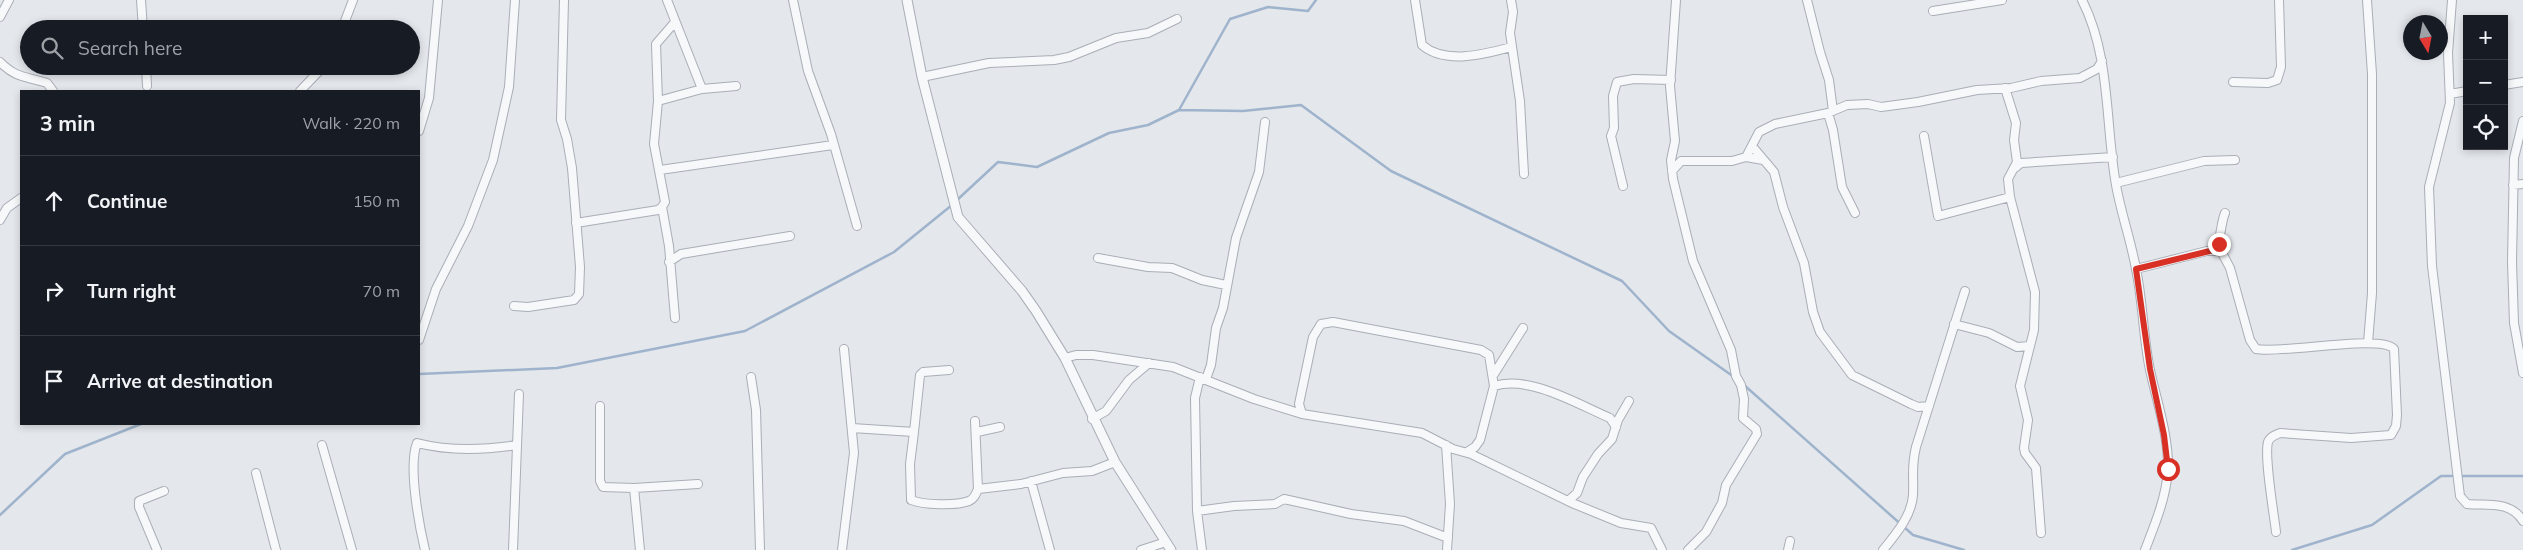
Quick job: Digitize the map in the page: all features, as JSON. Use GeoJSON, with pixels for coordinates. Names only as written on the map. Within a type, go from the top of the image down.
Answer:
{"type":"FeatureCollection","features":[{"type":"Feature","properties":{"kind":"street"},"geometry":{"type":"LineString","coordinates":[[0,17],[9,0]]}},
{"type":"Feature","properties":{"kind":"street"},"geometry":{"type":"LineString","coordinates":[[141,0],[142,20]]}},
{"type":"Feature","properties":{"kind":"street"},"geometry":{"type":"LineString","coordinates":[[345,20],[353,0]]}},
{"type":"Feature","properties":{"kind":"street"},"geometry":{"type":"LineString","coordinates":[[420,128],[429,98],[438,0]]}},
{"type":"Feature","properties":{"kind":"street"},"geometry":{"type":"LineString","coordinates":[[420,337],[436,289],[468,226],[494,160],[509,87],[515,0]]}},
{"type":"Feature","properties":{"kind":"street"},"geometry":{"type":"LineString","coordinates":[[514,306],[528,307],[574,300],[579,294],[581,281],[570,153],[561,120],[564,0]]}},
{"type":"Feature","properties":{"kind":"street"},"geometry":{"type":"LineString","coordinates":[[667,0],[702,89]]}},
{"type":"Feature","properties":{"kind":"street"},"geometry":{"type":"LineString","coordinates":[[793,0],[808,72],[833,145],[857,226]]}},
{"type":"Feature","properties":{"kind":"street"},"geometry":{"type":"LineString","coordinates":[[907,0],[922,76],[958,217],[1022,290],[1065,358],[1092,419],[1115,462],[1168,546],[1141,550]]}},
{"type":"Feature","properties":{"kind":"street"},"geometry":{"type":"LineString","coordinates":[[1415,0],[1422,45],[1427,50],[1460,57],[1512,47]]}},
{"type":"Feature","properties":{"kind":"street"},"geometry":{"type":"LineString","coordinates":[[1512,0],[1512,47],[1520,101],[1524,174]]}},
{"type":"Feature","properties":{"kind":"street"},"geometry":{"type":"LineString","coordinates":[[1676,0],[1670,102],[1675,141],[1672,153],[1672,171],[1693,261],[1731,350],[1736,376],[1741,385],[1744,399],[1743,418],[1756,429],[1757,434],[1726,485],[1722,503],[1706,532],[1688,550]]}},
{"type":"Feature","properties":{"kind":"street"},"geometry":{"type":"LineString","coordinates":[[1807,0],[1829,80],[1830,112],[1842,187],[1855,213]]}},
{"type":"Feature","properties":{"kind":"street"},"geometry":{"type":"LineString","coordinates":[[1933,12],[2002,0]]}},
{"type":"Feature","properties":{"kind":"street"},"geometry":{"type":"LineString","coordinates":[[2082,0],[2088,11],[2102,61],[2116,183],[2136,269],[2150,369],[2163,426],[2168,469],[2160,511],[2145,550]]}},
{"type":"Feature","properties":{"kind":"street"},"geometry":{"type":"LineString","coordinates":[[2233,82],[2268,83],[2277,80],[2281,67],[2279,0]]}},
{"type":"Feature","properties":{"kind":"street"},"geometry":{"type":"LineString","coordinates":[[2367,0],[2372,74],[2372,293],[2368,343]]}},
{"type":"Feature","properties":{"kind":"street"},"geometry":{"type":"LineString","coordinates":[[2452,0],[2448,53],[2450,103],[2430,187],[2432,266],[2460,496],[2467,504],[2496,505],[2512,509],[2523,521]]}},
{"type":"Feature","properties":{"kind":"street"},"geometry":{"type":"LineString","coordinates":[[922,76],[989,63],[1054,60],[1069,57],[1116,38],[1148,33],[1177,19]]}},
{"type":"Feature","properties":{"kind":"street"},"geometry":{"type":"LineString","coordinates":[[576,223],[658,210],[665,202],[654,133],[658,101],[656,44],[675,22]]}},
{"type":"Feature","properties":{"kind":"street"},"geometry":{"type":"LineString","coordinates":[[1746,157],[1755,137],[1765,128],[1830,112],[1847,105],[1868,104],[1882,107],[1977,90],[2032,85],[2041,81],[2080,78],[2097,69],[2102,61]]}},
{"type":"Feature","properties":{"kind":"street"},"geometry":{"type":"LineString","coordinates":[[0,62],[11,73],[21,78],[47,83],[52,90]]}},
{"type":"Feature","properties":{"kind":"street"},"geometry":{"type":"LineString","coordinates":[[147,75],[148,86]]}},
{"type":"Feature","properties":{"kind":"street"},"geometry":{"type":"LineString","coordinates":[[301,90],[315,75]]}},
{"type":"Feature","properties":{"kind":"street"},"geometry":{"type":"LineString","coordinates":[[1623,186],[1611,136],[1614,128],[1613,96],[1617,82],[1634,79],[1671,80]]}},
{"type":"Feature","properties":{"kind":"street"},"geometry":{"type":"LineString","coordinates":[[2508,84],[2523,82]]}},
{"type":"Feature","properties":{"kind":"street"},"geometry":{"type":"LineString","coordinates":[[658,101],[702,89],[736,86]]}},
{"type":"Feature","properties":{"kind":"street"},"geometry":{"type":"LineString","coordinates":[[2005,88],[2010,98],[2016,123],[2014,140],[2018,164],[2008,179],[2010,198],[2035,292],[2034,330],[2020,386],[2028,420],[2024,453],[2036,468],[2041,533]]}},
{"type":"Feature","properties":{"kind":"street"},"geometry":{"type":"LineString","coordinates":[[2450,94],[2463,92]]}},
{"type":"Feature","properties":{"kind":"street"},"geometry":{"type":"LineString","coordinates":[[2523,121],[2514,158],[2512,262],[2514,324],[2523,373]]}},
{"type":"Feature","properties":{"kind":"street"},"geometry":{"type":"LineString","coordinates":[[1202,550],[1197,512],[1197,410],[1195,398],[1203,378],[1211,365],[1216,328],[1223,308],[1236,238],[1259,172],[1264,122]]}},
{"type":"Feature","properties":{"kind":"street"},"geometry":{"type":"LineString","coordinates":[[1924,136],[1938,216],[2010,198]]}},
{"type":"Feature","properties":{"kind":"street"},"geometry":{"type":"LineString","coordinates":[[660,170],[833,145]]}},
{"type":"Feature","properties":{"kind":"street"},"geometry":{"type":"LineString","coordinates":[[1752,146],[1774,172],[1783,208],[1804,264],[1813,312],[1820,332],[1852,375],[1918,407],[1929,406]]}},
{"type":"Feature","properties":{"kind":"street"},"geometry":{"type":"LineString","coordinates":[[1672,153],[1681,161],[1732,161],[1746,157],[1763,160]]}},
{"type":"Feature","properties":{"kind":"street"},"geometry":{"type":"LineString","coordinates":[[2018,164],[2113,157]]}},
{"type":"Feature","properties":{"kind":"street"},"geometry":{"type":"LineString","coordinates":[[2116,183],[2204,161],[2236,160]]}},
{"type":"Feature","properties":{"kind":"street"},"geometry":{"type":"LineString","coordinates":[[1672,171],[1681,161]]}},
{"type":"Feature","properties":{"kind":"street"},"geometry":{"type":"LineString","coordinates":[[2513,185],[2523,184]]}},
{"type":"Feature","properties":{"kind":"street"},"geometry":{"type":"LineString","coordinates":[[0,220],[12,203],[20,199]]}},
{"type":"Feature","properties":{"kind":"street"},"geometry":{"type":"LineString","coordinates":[[662,207],[669,246],[675,318]]}},
{"type":"Feature","properties":{"kind":"street"},"geometry":{"type":"LineString","coordinates":[[2214,250],[2219,244],[2220,224],[2225,213]]}},
{"type":"Feature","properties":{"kind":"street"},"geometry":{"type":"LineString","coordinates":[[669,262],[681,254],[689,252],[790,236]]}},
{"type":"Feature","properties":{"kind":"street"},"geometry":{"type":"LineString","coordinates":[[2136,269],[2214,250],[2221,250],[2230,268],[2250,340],[2256,349],[2385,343],[2394,349],[2396,426],[2391,435],[2387,437],[2350,438],[2290,432],[2272,436],[2268,442],[2269,478],[2276,532]]}},
{"type":"Feature","properties":{"kind":"street"},"geometry":{"type":"LineString","coordinates":[[1098,258],[1148,267],[1172,268],[1202,280],[1226,285]]}},
{"type":"Feature","properties":{"kind":"street"},"geometry":{"type":"LineString","coordinates":[[1883,550],[1896,534],[1912,506],[1912,464],[1965,291]]}},
{"type":"Feature","properties":{"kind":"street"},"geometry":{"type":"LineString","coordinates":[[1302,414],[1299,404],[1313,338],[1321,324],[1333,322],[1481,350],[1489,355],[1494,374],[1494,386],[1480,440],[1475,447],[1467,452]]}},
{"type":"Feature","properties":{"kind":"street"},"geometry":{"type":"LineString","coordinates":[[1954,324],[1989,333],[2017,347],[2030,346]]}},
{"type":"Feature","properties":{"kind":"street"},"geometry":{"type":"LineString","coordinates":[[1494,374],[1523,328]]}},
{"type":"Feature","properties":{"kind":"street"},"geometry":{"type":"LineString","coordinates":[[842,550],[854,454],[844,349]]}},
{"type":"Feature","properties":{"kind":"street"},"geometry":{"type":"LineString","coordinates":[[1065,358],[1076,355],[1093,355],[1172,367],[1254,399],[1302,414],[1411,430],[1449,449],[1467,452],[1568,501],[1621,523],[1651,528],[1662,550]]}},
{"type":"Feature","properties":{"kind":"street"},"geometry":{"type":"LineString","coordinates":[[1092,419],[1106,411],[1128,380],[1149,363]]}},
{"type":"Feature","properties":{"kind":"street"},"geometry":{"type":"LineString","coordinates":[[949,370],[924,372],[920,375],[910,464],[911,500],[929,504],[966,502],[975,497],[978,489],[976,421]]}},
{"type":"Feature","properties":{"kind":"street"},"geometry":{"type":"LineString","coordinates":[[751,377],[756,410],[760,550]]}},
{"type":"Feature","properties":{"kind":"street"},"geometry":{"type":"LineString","coordinates":[[1494,386],[1512,382],[1527,384],[1610,418],[1616,427]]}},
{"type":"Feature","properties":{"kind":"street"},"geometry":{"type":"LineString","coordinates":[[513,550],[519,394]]}},
{"type":"Feature","properties":{"kind":"street"},"geometry":{"type":"LineString","coordinates":[[1568,501],[1577,493],[1583,477],[1598,454],[1612,438],[1629,401]]}},
{"type":"Feature","properties":{"kind":"street"},"geometry":{"type":"LineString","coordinates":[[1290,410],[1299,404]]}},
{"type":"Feature","properties":{"kind":"street"},"geometry":{"type":"LineString","coordinates":[[600,406],[601,485],[609,488],[634,488],[698,484]]}},
{"type":"Feature","properties":{"kind":"street"},"geometry":{"type":"LineString","coordinates":[[977,432],[1000,427]]}},
{"type":"Feature","properties":{"kind":"street"},"geometry":{"type":"LineString","coordinates":[[852,428],[914,432]]}},
{"type":"Feature","properties":{"kind":"street"},"geometry":{"type":"LineString","coordinates":[[425,550],[417,506],[414,460],[416,444],[476,448],[517,445]]}},
{"type":"Feature","properties":{"kind":"street"},"geometry":{"type":"LineString","coordinates":[[322,445],[352,550]]}},
{"type":"Feature","properties":{"kind":"street"},"geometry":{"type":"LineString","coordinates":[[1447,550],[1450,504],[1449,449]]}},
{"type":"Feature","properties":{"kind":"street"},"geometry":{"type":"LineString","coordinates":[[978,489],[1031,481],[1063,473],[1092,470],[1115,462]]}},
{"type":"Feature","properties":{"kind":"street"},"geometry":{"type":"LineString","coordinates":[[256,473],[276,550]]}},
{"type":"Feature","properties":{"kind":"street"},"geometry":{"type":"LineString","coordinates":[[1031,481],[1050,550]]}},
{"type":"Feature","properties":{"kind":"street"},"geometry":{"type":"LineString","coordinates":[[634,488],[640,550]]}},
{"type":"Feature","properties":{"kind":"street"},"geometry":{"type":"LineString","coordinates":[[157,550],[139,506],[139,501],[164,490]]}},
{"type":"Feature","properties":{"kind":"street"},"geometry":{"type":"LineString","coordinates":[[1197,512],[1234,506],[1275,504],[1284,499],[1351,514],[1404,521],[1448,538]]}},
{"type":"Feature","properties":{"kind":"street"},"geometry":{"type":"LineString","coordinates":[[1788,550],[1790,541]]}},
{"type":"Feature","properties":{"kind":"waterway"},"geometry":{"type":"LineString","coordinates":[[1179,110],[1230,19],[1268,7],[1308,11],[1316,0]]}},
{"type":"Feature","properties":{"kind":"waterway"},"geometry":{"type":"LineString","coordinates":[[956,201],[998,162],[1037,167],[1109,133],[1148,125],[1179,110],[1243,111],[1301,105],[1391,171],[1622,281],[1669,331],[1734,377]]}},
{"type":"Feature","properties":{"kind":"waterway"},"geometry":{"type":"LineString","coordinates":[[420,374],[557,368],[745,331],[894,252],[952,205]]}},
{"type":"Feature","properties":{"kind":"waterway"},"geometry":{"type":"LineString","coordinates":[[1744,385],[1913,535],[1964,550]]}},
{"type":"Feature","properties":{"kind":"waterway"},"geometry":{"type":"LineString","coordinates":[[0,515],[65,454],[138,425]]}},
{"type":"Feature","properties":{"kind":"waterway"},"geometry":{"type":"LineString","coordinates":[[2292,550],[2372,525],[2441,476],[2523,476]]}},
{"type":"Feature","properties":{"kind":"route"},"geometry":{"type":"LineString","coordinates":[[2168,469],[2156,390],[2150,369],[2136,269],[2214,250],[2219,244]]}}]}
